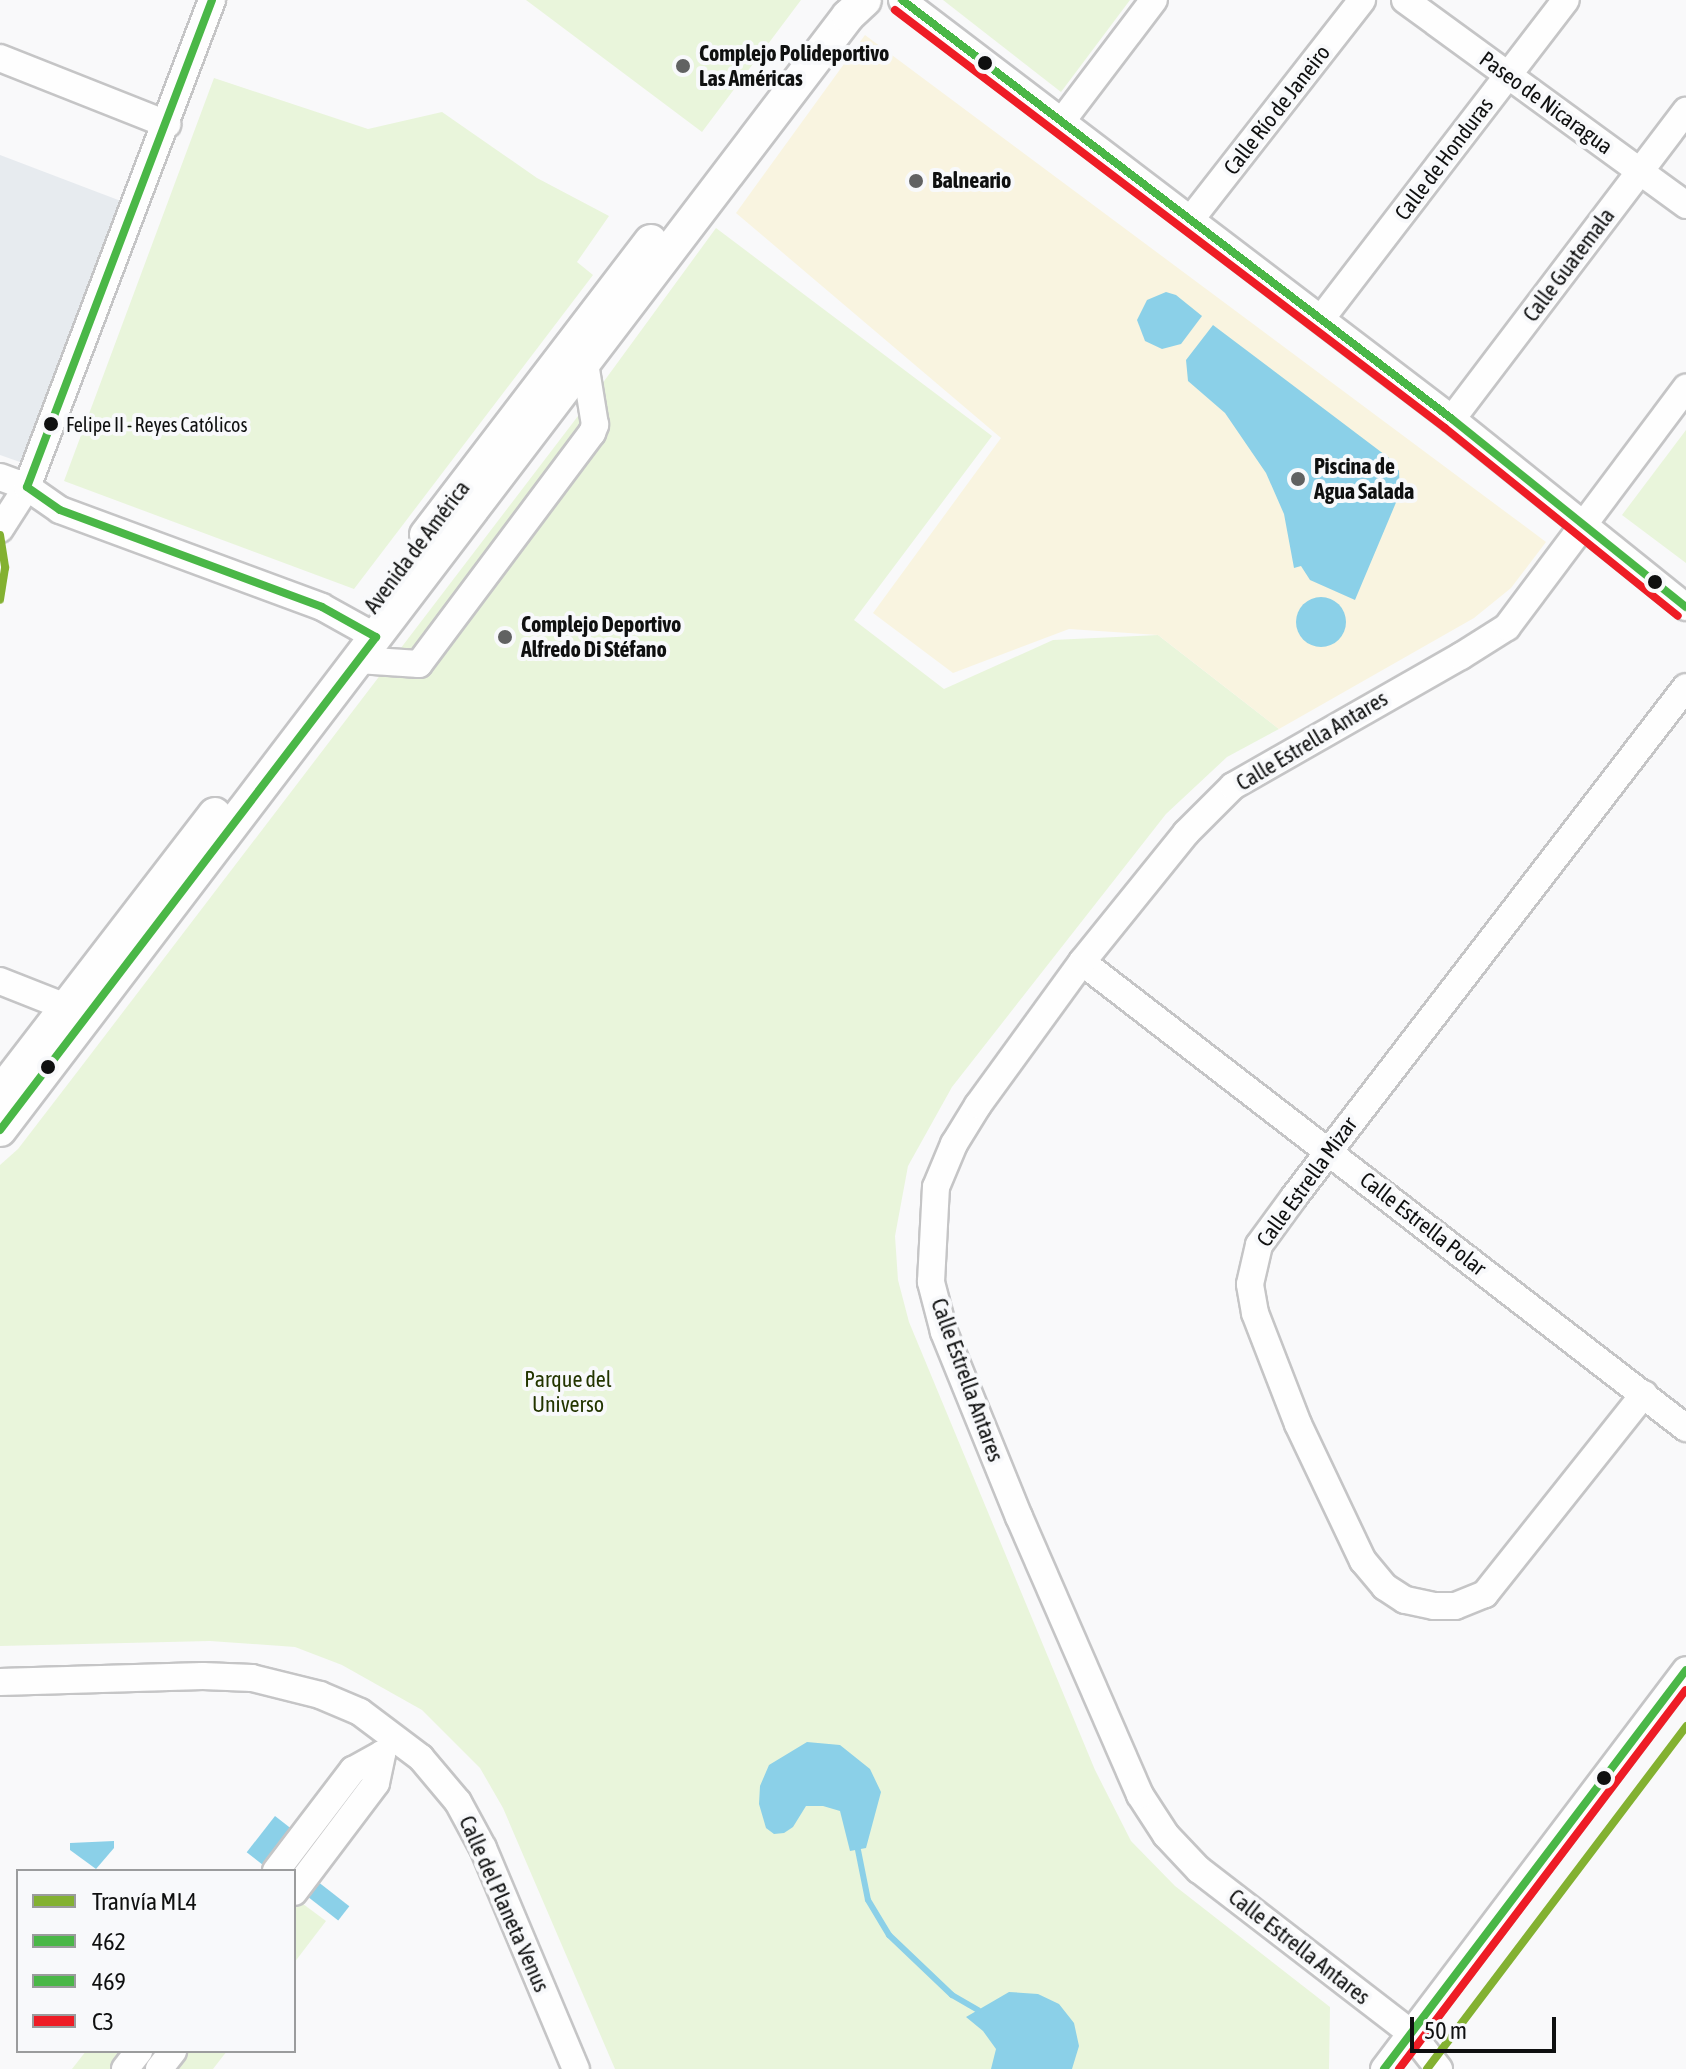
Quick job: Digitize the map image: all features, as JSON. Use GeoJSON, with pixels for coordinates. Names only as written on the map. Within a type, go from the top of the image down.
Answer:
{"type":"FeatureCollection","features":[{"type":"Feature","properties":{"kind":"main road","name":"Avenida de América"},"geometry":{"type":"LineString","coordinates":[[0,1130],[835,0]]}},
{"type":"Feature","properties":{"kind":"main road","name":"Avenida de América"},"geometry":{"type":"LineString","coordinates":[[0,1093],[585,363],[848,16],[865,0]]}},
{"type":"Feature","properties":{"kind":"street"},"geometry":{"type":"LineString","coordinates":[[0,529],[27,487],[212,0]]}},
{"type":"Feature","properties":{"kind":"street"},"geometry":{"type":"LineString","coordinates":[[902,0],[1452,419],[1686,607]]}},
{"type":"Feature","properties":{"kind":"street"},"geometry":{"type":"LineString","coordinates":[[1062,121],[1154,0]]}},
{"type":"Feature","properties":{"kind":"street","name":"Calle Río de Janeiro"},"geometry":{"type":"LineString","coordinates":[[1191,219],[1362,0]]}},
{"type":"Feature","properties":{"kind":"street","name":"Paseo de Nicaragua"},"geometry":{"type":"LineString","coordinates":[[1405,0],[1686,205]]}},
{"type":"Feature","properties":{"kind":"street","name":"Calle de Honduras"},"geometry":{"type":"LineString","coordinates":[[1321,319],[1566,0]]}},
{"type":"Feature","properties":{"kind":"street"},"geometry":{"type":"LineString","coordinates":[[0,58],[167,124]]}},
{"type":"Feature","properties":{"kind":"street","name":"Calle Guatemala"},"geometry":{"type":"LineString","coordinates":[[1452,419],[1686,111]]}},
{"type":"Feature","properties":{"kind":"street"},"geometry":{"type":"LineString","coordinates":[[0,477],[27,487],[60,510],[322,607],[364,641],[419,664],[592,433],[595,425],[585,363]]}},
{"type":"Feature","properties":{"kind":"street","name":"Calle Estrella Antares"},"geometry":{"type":"LineString","coordinates":[[1439,2069],[1411,2033],[1199,1870],[1166,1835],[1140,1795],[1019,1517],[944,1332],[931,1282],[936,1187],[944,1165],[978,1105],[1082,962],[1186,833],[1233,786],[1507,627],[1537,591],[1582,522],[1686,388]]}},
{"type":"Feature","properties":{"kind":"street","name":"Calle Estrella Mizar"},"geometry":{"type":"LineString","coordinates":[[1644,1394],[1485,1594],[1455,1606],[1434,1606],[1405,1600],[1385,1587],[1363,1561],[1298,1424],[1255,1313],[1250,1284],[1259,1245],[1686,687]]}},
{"type":"Feature","properties":{"kind":"street","name":"Calle Estrella Polar"},"geometry":{"type":"LineString","coordinates":[[1082,962],[1686,1428]]}},
{"type":"Feature","properties":{"kind":"street"},"geometry":{"type":"LineString","coordinates":[[0,981],[66,1007]]}},
{"type":"Feature","properties":{"kind":"street"},"geometry":{"type":"LineString","coordinates":[[1384,2069],[1686,1670]]}},
{"type":"Feature","properties":{"kind":"street","name":"Calle del Planeta Venus"},"geometry":{"type":"LineString","coordinates":[[0,1682],[203,1676],[252,1678],[320,1695],[360,1712],[421,1758],[458,1802],[483,1848],[576,2069]]}},
{"type":"Feature","properties":{"kind":"street"},"geometry":{"type":"LineString","coordinates":[[278,1869],[353,1770],[382,1754],[376,1783],[296,1889]]}},
{"type":"Feature","properties":{"kind":"street"},"geometry":{"type":"LineString","coordinates":[[125,2069],[137,2053]]}},
{"type":"Feature","properties":{"kind":"street"},"geometry":{"type":"LineString","coordinates":[[159,2069],[171,2053]]}},
{"type":"Feature","properties":{"kind":"shaded area"},"geometry":{"type":"Polygon","coordinates":[[[0,155],[134,206],[37,468],[0,455],[0,155]]]}},
{"type":"Feature","properties":{"kind":"green space","name":"Complejo Polideportivo Las Américas"},"geometry":{"type":"Polygon","coordinates":[[[526,0],[801,0],[702,132],[526,0]]]}},
{"type":"Feature","properties":{"kind":"green space"},"geometry":{"type":"Polygon","coordinates":[[[943,0],[1130,0],[1061,92],[943,0]]]}},
{"type":"Feature","properties":{"kind":"green space"},"geometry":{"type":"Polygon","coordinates":[[[214,78],[368,129],[442,112],[537,178],[609,216],[577,262],[593,275],[354,589],[64,481],[214,78]]]}},
{"type":"Feature","properties":{"kind":"green space","name":"Parque del Universo"},"geometry":{"type":"Polygon","coordinates":[[[716,228],[992,436],[854,620],[944,689],[1053,640],[1158,635],[1279,729],[1227,757],[1166,814],[952,1087],[908,1166],[895,1236],[898,1280],[909,1322],[1095,1770],[1131,1841],[1175,1886],[1330,2007],[1329,2069],[615,2069],[503,1808],[480,1768],[422,1710],[342,1665],[295,1647],[210,1641],[0,1646],[0,1165],[18,1149],[81,1067],[591,399],[716,228]]]}},
{"type":"Feature","properties":{"kind":"green space"},"geometry":{"type":"Polygon","coordinates":[[[1686,430],[1686,563],[1622,515],[1686,430]]]}},
{"type":"Feature","properties":{"kind":"green space"},"geometry":{"type":"Polygon","coordinates":[[[296,1899],[326,1921],[296,1960],[296,1899]]]}},
{"type":"Feature","properties":{"kind":"green space"},"geometry":{"type":"Polygon","coordinates":[[[84,2053],[131,2053],[119,2069],[72,2069],[84,2053]]]}},
{"type":"Feature","properties":{"kind":"green space"},"geometry":{"type":"Polygon","coordinates":[[[176,2053],[225,2053],[213,2069],[164,2069],[176,2053]]]}},
{"type":"Feature","properties":{"kind":"sand"},"geometry":{"type":"Polygon","coordinates":[[[865,35],[1546,542],[1511,588],[1474,618],[1279,729],[1158,635],[1069,629],[953,673],[873,613],[1001,438],[736,213],[865,35]]]}},
{"type":"Feature","properties":{"kind":"water"},"geometry":{"type":"Polygon","coordinates":[[[1166,292],[1176,295],[1202,316],[1181,344],[1162,349],[1145,341],[1137,320],[1147,300],[1166,292]]]}},
{"type":"Feature","properties":{"kind":"water"},"geometry":{"type":"Polygon","coordinates":[[[1213,325],[1393,461],[1399,471],[1400,493],[1355,600],[1310,580],[1301,566],[1294,568],[1284,514],[1266,473],[1225,413],[1188,381],[1186,360],[1213,325]]]}},
{"type":"Feature","properties":{"kind":"water"},"geometry":{"type":"Polygon","coordinates":[[[1321,597],[1339,604],[1346,622],[1339,640],[1321,647],[1303,640],[1296,622],[1303,604],[1321,597]]]}},
{"type":"Feature","properties":{"kind":"water"},"geometry":{"type":"Polygon","coordinates":[[[807,1742],[840,1745],[870,1769],[881,1792],[866,1848],[850,1851],[840,1811],[823,1806],[806,1806],[793,1827],[784,1833],[774,1834],[766,1828],[759,1804],[760,1786],[769,1765],[807,1742]]]}},
{"type":"Feature","properties":{"kind":"water"},"geometry":{"type":"Polygon","coordinates":[[[275,1816],[294,1831],[266,1867],[247,1852],[275,1816]]]}},
{"type":"Feature","properties":{"kind":"water"},"geometry":{"type":"Polygon","coordinates":[[[114,1841],[114,1848],[96,1869],[70,1850],[70,1843],[114,1841]]]}},
{"type":"Feature","properties":{"kind":"water"},"geometry":{"type":"Polygon","coordinates":[[[317,1881],[349,1906],[338,1920],[306,1895],[317,1881]]]}},
{"type":"Feature","properties":{"kind":"water"},"geometry":{"type":"Polygon","coordinates":[[[1009,1992],[1038,1994],[1059,2004],[1074,2023],[1079,2046],[1072,2069],[991,2069],[996,2049],[983,2031],[966,2017],[1009,1992]]]}},
{"type":"Feature","properties":{"kind":"waterway"},"geometry":{"type":"LineString","coordinates":[[858,1850],[868,1900],[889,1935],[952,1995],[978,2010]]}},
{"type":"Feature","properties":{"kind":"tram line","name":"ML4"},"geometry":{"type":"LineString","coordinates":[[0,535],[5,568],[0,600]]}},
{"type":"Feature","properties":{"kind":"tram line","name":"ML4"},"geometry":{"type":"LineString","coordinates":[[1427,2069],[1686,1726]]}},
{"type":"Feature","properties":{"kind":"transit line","name":"462"},"geometry":{"type":"LineString","coordinates":[[27,487],[212,0]]}},
{"type":"Feature","properties":{"kind":"transit line","name":"469"},"geometry":{"type":"LineString","coordinates":[[902,0],[1452,419],[1686,607]]}},
{"type":"Feature","properties":{"kind":"transit line","name":"C3"},"geometry":{"type":"LineString","coordinates":[[895,10],[1445,428],[1678,616]]}},
{"type":"Feature","properties":{"kind":"transit line","name":"462"},"geometry":{"type":"LineString","coordinates":[[27,487],[60,510],[322,607],[376,637]]}},
{"type":"Feature","properties":{"kind":"transit line","name":"462"},"geometry":{"type":"LineString","coordinates":[[0,1130],[376,637]]}},
{"type":"Feature","properties":{"kind":"transit line","name":"469"},"geometry":{"type":"LineString","coordinates":[[1384,2069],[1686,1670]]}},
{"type":"Feature","properties":{"kind":"transit line","name":"C3"},"geometry":{"type":"LineString","coordinates":[[1399,2069],[1686,1690]]}},
{"type":"Feature","properties":{"kind":"place","name":"Complejo Polideportivo Las Américas"},"geometry":{"type":"Point","coordinates":[683,66]}},
{"type":"Feature","properties":{"kind":"place","name":"Balneario"},"geometry":{"type":"Point","coordinates":[916,181]}},
{"type":"Feature","properties":{"kind":"place","name":"Felipe II - Reyes Católicos"},"geometry":{"type":"Point","coordinates":[51,424]}},
{"type":"Feature","properties":{"kind":"place","name":"Piscina de Agua Salada"},"geometry":{"type":"Point","coordinates":[1298,479]}},
{"type":"Feature","properties":{"kind":"place","name":"Complejo Deportivo Alfredo Di Stéfano"},"geometry":{"type":"Point","coordinates":[505,637]}}]}
